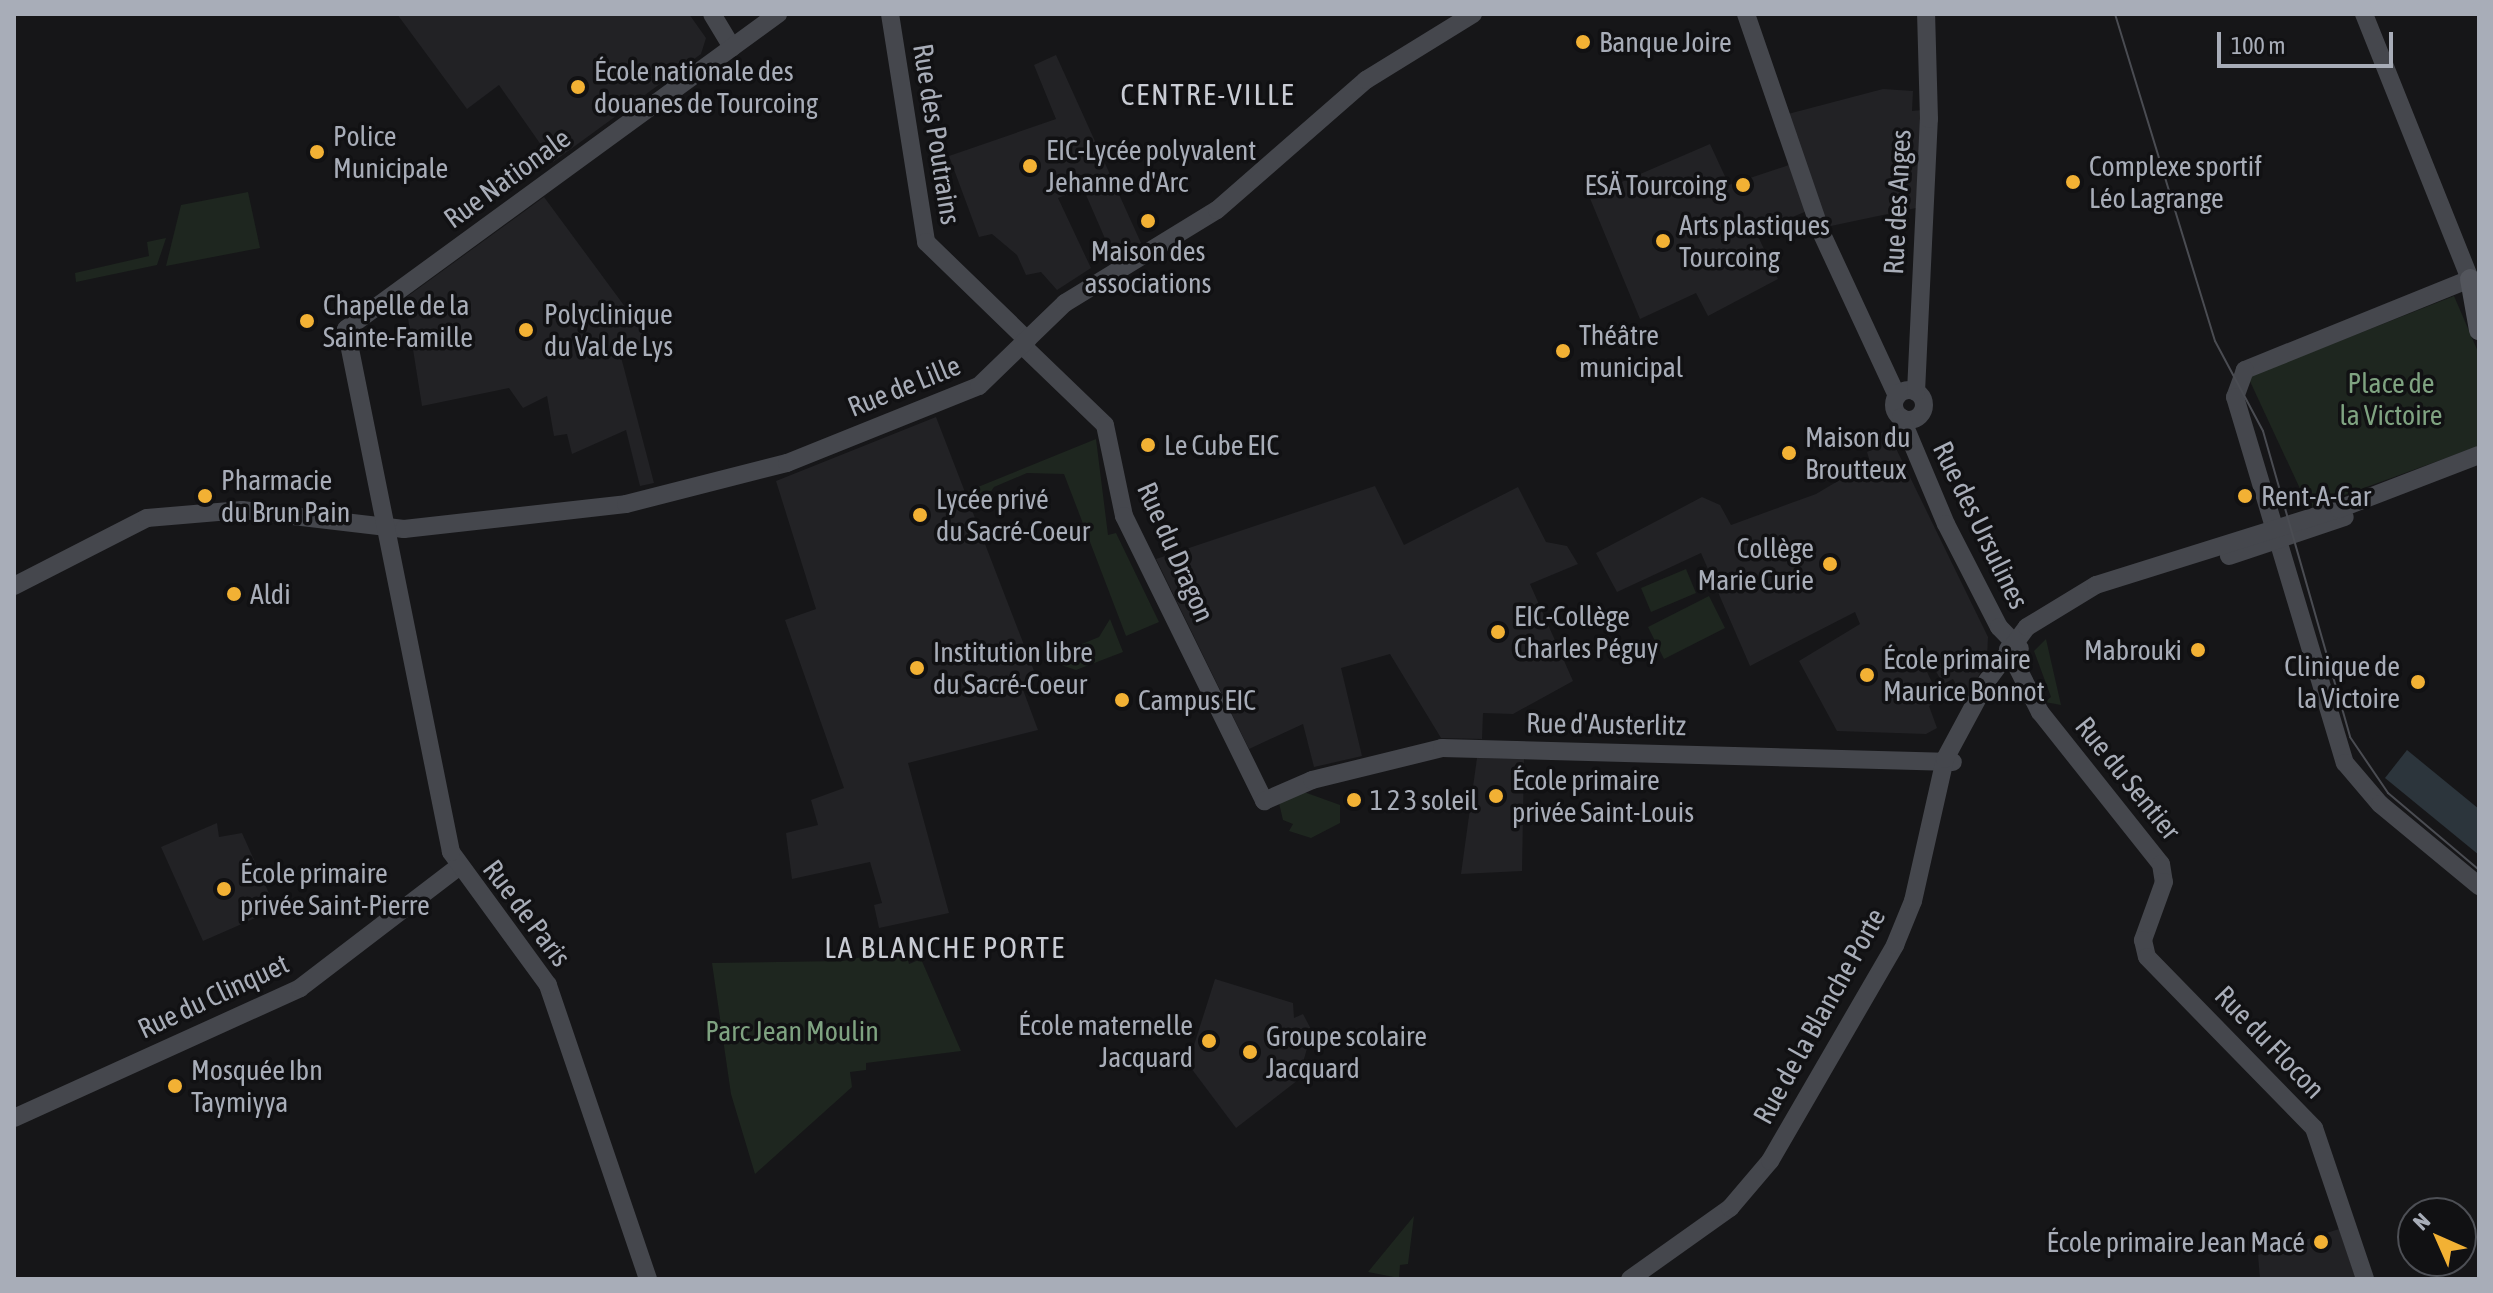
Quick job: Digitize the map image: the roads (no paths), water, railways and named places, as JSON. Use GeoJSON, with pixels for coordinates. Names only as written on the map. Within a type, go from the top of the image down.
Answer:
{"type":"FeatureCollection","features":[{"type":"Feature","properties":{"kind":"main road"},"geometry":{"type":"LineString","coordinates":[[712,14],[732,47]]}},
{"type":"Feature","properties":{"kind":"main road","name":"Rue Nationale"},"geometry":{"type":"LineString","coordinates":[[346,329],[778,14]]}},
{"type":"Feature","properties":{"kind":"main road","name":"Rue des Poutrains"},"geometry":{"type":"LineString","coordinates":[[890,14],[924,235],[972,293],[1022,345]]}},
{"type":"Feature","properties":{"kind":"main road","name":"Rue de Lille"},"geometry":{"type":"LineString","coordinates":[[14,586],[147,518],[242,510],[384,526],[626,504],[737,480],[974,389],[1072,297],[1225,203],[1366,80],[1473,14]]}},
{"type":"Feature","properties":{"kind":"main road"},"geometry":{"type":"LineString","coordinates":[[1746,14],[1821,232],[1909,417]]}},
{"type":"Feature","properties":{"kind":"main road","name":"Rue des Anges"},"geometry":{"type":"LineString","coordinates":[[1909,417],[1924,403],[1916,392],[1929,119],[1926,14]]}},
{"type":"Feature","properties":{"kind":"main road"},"geometry":{"type":"LineString","coordinates":[[2368,17],[2471,289],[2479,330]]}},
{"type":"Feature","properties":{"kind":"main road"},"geometry":{"type":"LineString","coordinates":[[2471,289],[2239,376],[2236,402],[2356,779],[2479,886]]}},
{"type":"Feature","properties":{"kind":"main road","name":"Rue de Paris"},"geometry":{"type":"LineString","coordinates":[[346,329],[384,526],[457,868],[548,985],[648,1279]]}},
{"type":"Feature","properties":{"kind":"main road","name":"Rue du Dragon"},"geometry":{"type":"LineString","coordinates":[[1022,345],[1105,425],[1124,516],[1264,801]]}},
{"type":"Feature","properties":{"kind":"main road"},"geometry":{"type":"LineString","coordinates":[[1897,396],[1916,392]]}},
{"type":"Feature","properties":{"kind":"main road","name":"Rue des Ursulines"},"geometry":{"type":"LineString","coordinates":[[1909,417],[1934,500],[2018,646]]}},
{"type":"Feature","properties":{"kind":"main road"},"geometry":{"type":"LineString","coordinates":[[2276,535],[2479,455]]}},
{"type":"Feature","properties":{"kind":"main road"},"geometry":{"type":"LineString","coordinates":[[2018,646],[2096,585],[2276,535],[2479,463]]}},
{"type":"Feature","properties":{"kind":"main road"},"geometry":{"type":"LineString","coordinates":[[349,520],[367,501],[373,469]]}},
{"type":"Feature","properties":{"kind":"main road","name":"Rue de la Blanche Porte"},"geometry":{"type":"LineString","coordinates":[[1630,1279],[1723,1213],[1765,1168],[1889,957],[1913,901],[1927,828],[1950,760],[2018,646]]}},
{"type":"Feature","properties":{"kind":"main road","name":"Rue du Sentier"},"geometry":{"type":"LineString","coordinates":[[2018,646],[2040,712],[2147,846],[2164,877],[2144,949]]}},
{"type":"Feature","properties":{"kind":"main road","name":"Rue d'Austerlitz"},"geometry":{"type":"LineString","coordinates":[[1264,801],[1312,780],[1442,748],[1950,760]]}},
{"type":"Feature","properties":{"kind":"main road","name":"Rue du Clinquet"},"geometry":{"type":"LineString","coordinates":[[14,1118],[300,988],[457,868]]}},
{"type":"Feature","properties":{"kind":"main road","name":"Rue du Flocon"},"geometry":{"type":"LineString","coordinates":[[2144,949],[2314,1128],[2365,1279]]}},
{"type":"Feature","properties":{"kind":"tram line"},"geometry":{"type":"LineString","coordinates":[[2115,14],[2215,341],[2263,431],[2350,737],[2388,793],[2479,870]]}},
{"type":"Feature","properties":{"kind":"place","name":"Banque Joire"},"geometry":{"type":"Point","coordinates":[1583,42]}},
{"type":"Feature","properties":{"kind":"place","name":"École nationale des douanes de Tourcoing"},"geometry":{"type":"Point","coordinates":[578,87]}},
{"type":"Feature","properties":{"kind":"place","name":"Police Municipale"},"geometry":{"type":"Point","coordinates":[317,152]}},
{"type":"Feature","properties":{"kind":"place","name":"EIC-Lycée polyvalent Jehanne d'Arc"},"geometry":{"type":"Point","coordinates":[1030,166]}},
{"type":"Feature","properties":{"kind":"place","name":"Complexe sportif Léo Lagrange"},"geometry":{"type":"Point","coordinates":[2073,182]}},
{"type":"Feature","properties":{"kind":"place","name":"ESÄ Tourcoing"},"geometry":{"type":"Point","coordinates":[1743,185]}},
{"type":"Feature","properties":{"kind":"place","name":"Maison des associations"},"geometry":{"type":"Point","coordinates":[1148,221]}},
{"type":"Feature","properties":{"kind":"place","name":"Arts plastiques Tourcoing"},"geometry":{"type":"Point","coordinates":[1663,241]}},
{"type":"Feature","properties":{"kind":"place","name":"Chapelle de la Sainte-Famille"},"geometry":{"type":"Point","coordinates":[307,321]}},
{"type":"Feature","properties":{"kind":"place","name":"Polyclinique du Val de Lys"},"geometry":{"type":"Point","coordinates":[526,330]}},
{"type":"Feature","properties":{"kind":"place","name":"Théâtre municipal"},"geometry":{"type":"Point","coordinates":[1563,351]}},
{"type":"Feature","properties":{"kind":"place","name":"Le Cube EIC"},"geometry":{"type":"Point","coordinates":[1148,445]}},
{"type":"Feature","properties":{"kind":"place","name":"Maison du Broutteux"},"geometry":{"type":"Point","coordinates":[1789,453]}},
{"type":"Feature","properties":{"kind":"place","name":"Pharmacie du Brun Pain"},"geometry":{"type":"Point","coordinates":[205,496]}},
{"type":"Feature","properties":{"kind":"place","name":"Rent-A-Car"},"geometry":{"type":"Point","coordinates":[2245,496]}},
{"type":"Feature","properties":{"kind":"place","name":"Lycée privé du Sacré-Coeur"},"geometry":{"type":"Point","coordinates":[920,515]}},
{"type":"Feature","properties":{"kind":"place","name":"Collège Marie Curie"},"geometry":{"type":"Point","coordinates":[1830,564]}},
{"type":"Feature","properties":{"kind":"place","name":"Aldi"},"geometry":{"type":"Point","coordinates":[234,594]}},
{"type":"Feature","properties":{"kind":"place","name":"EIC-Collège Charles Péguy"},"geometry":{"type":"Point","coordinates":[1498,632]}},
{"type":"Feature","properties":{"kind":"place","name":"Mabrouki"},"geometry":{"type":"Point","coordinates":[2198,650]}},
{"type":"Feature","properties":{"kind":"place","name":"Institution libre du Sacré-Coeur"},"geometry":{"type":"Point","coordinates":[917,668]}},
{"type":"Feature","properties":{"kind":"place","name":"École primaire Maurice Bonnot"},"geometry":{"type":"Point","coordinates":[1867,675]}},
{"type":"Feature","properties":{"kind":"place","name":"Clinique de la Victoire"},"geometry":{"type":"Point","coordinates":[2418,682]}},
{"type":"Feature","properties":{"kind":"place","name":"Campus EIC"},"geometry":{"type":"Point","coordinates":[1122,700]}},
{"type":"Feature","properties":{"kind":"place","name":"École primaire privée Saint-Louis"},"geometry":{"type":"Point","coordinates":[1496,796]}},
{"type":"Feature","properties":{"kind":"place","name":"1 2 3 soleil"},"geometry":{"type":"Point","coordinates":[1354,800]}},
{"type":"Feature","properties":{"kind":"place","name":"École primaire privée Saint-Pierre"},"geometry":{"type":"Point","coordinates":[224,889]}},
{"type":"Feature","properties":{"kind":"place","name":"École maternelle Jacquard"},"geometry":{"type":"Point","coordinates":[1209,1041]}},
{"type":"Feature","properties":{"kind":"place","name":"Groupe scolaire Jacquard"},"geometry":{"type":"Point","coordinates":[1250,1052]}},
{"type":"Feature","properties":{"kind":"place","name":"Mosquée Ibn Taymiyya"},"geometry":{"type":"Point","coordinates":[175,1086]}},
{"type":"Feature","properties":{"kind":"place","name":"École primaire Jean Macé"},"geometry":{"type":"Point","coordinates":[2321,1242]}},
{"type":"Feature","properties":{"kind":"district","name":"CENTRE-VILLE"},"geometry":{"type":"Point","coordinates":[1208,94]}},
{"type":"Feature","properties":{"kind":"district","name":"LA BLANCHE PORTE"},"geometry":{"type":"Point","coordinates":[945,947]}},
{"type":"Feature","properties":{"kind":"park label","name":"Place de la Victoire"},"geometry":{"type":"Point","coordinates":[2391,399]}},
{"type":"Feature","properties":{"kind":"park label","name":"Parc Jean Moulin"},"geometry":{"type":"Point","coordinates":[792,1031]}}]}
